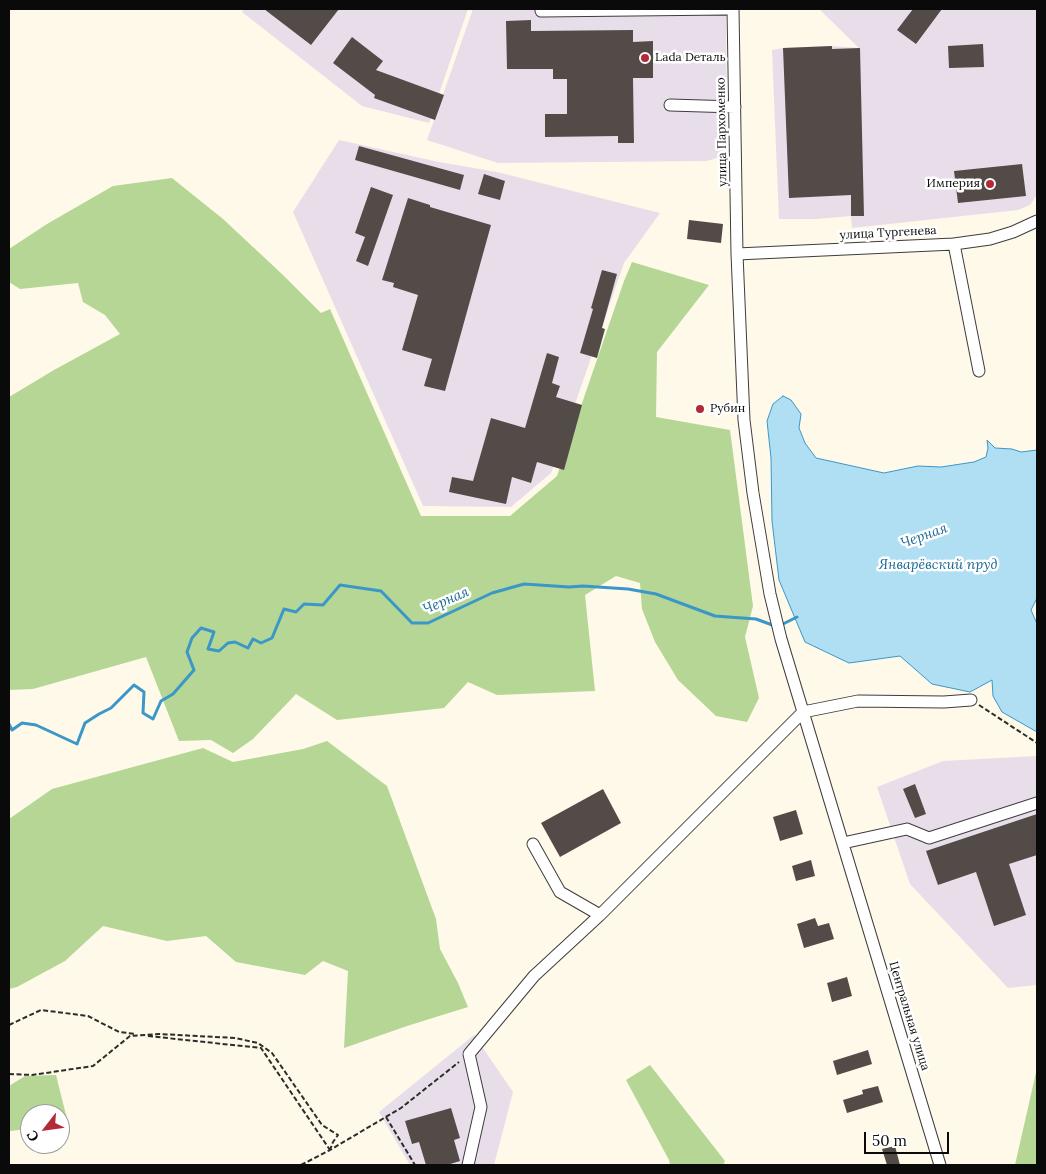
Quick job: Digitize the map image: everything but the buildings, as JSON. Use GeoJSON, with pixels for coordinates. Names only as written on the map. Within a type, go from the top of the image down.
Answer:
{"type":"FeatureCollection","features":[{"type":"Feature","properties":{"kind":"street"},"geometry":{"type":"LineString","coordinates":[[541,12],[727,9]]}},
{"type":"Feature","properties":{"kind":"street","name":"улица Пархоменко"},"geometry":{"type":"LineString","coordinates":[[733,9],[737,254],[744,420],[752,493],[770,594]]}},
{"type":"Feature","properties":{"kind":"street"},"geometry":{"type":"LineString","coordinates":[[670,105],[735,107]]}},
{"type":"Feature","properties":{"kind":"street","name":"улица Тургенева"},"geometry":{"type":"LineString","coordinates":[[737,254],[954,244],[990,239],[1013,232],[1037,221]]}},
{"type":"Feature","properties":{"kind":"street"},"geometry":{"type":"LineString","coordinates":[[954,244],[979,371]]}},
{"type":"Feature","properties":{"kind":"street","name":"Центральная улица"},"geometry":{"type":"LineString","coordinates":[[770,594],[780,639],[940,1165]]}},
{"type":"Feature","properties":{"kind":"street"},"geometry":{"type":"LineString","coordinates":[[468,1165],[481,1108],[469,1054],[534,976],[600,915],[803,712],[858,701],[944,702],[971,700]]}},
{"type":"Feature","properties":{"kind":"street"},"geometry":{"type":"LineString","coordinates":[[843,843],[907,829],[928,838],[1037,803]]}},
{"type":"Feature","properties":{"kind":"street"},"geometry":{"type":"LineString","coordinates":[[533,844],[560,892],[600,915]]}},
{"type":"Feature","properties":{"kind":"path"},"geometry":{"type":"LineString","coordinates":[[971,700],[1037,743]]}},
{"type":"Feature","properties":{"kind":"path"},"geometry":{"type":"LineString","coordinates":[[9,1025],[41,1010],[88,1016],[119,1032],[262,1048],[330,1150]]}},
{"type":"Feature","properties":{"kind":"path"},"geometry":{"type":"LineString","coordinates":[[9,1074],[32,1074],[93,1066],[130,1036],[159,1034],[235,1038],[258,1043],[272,1053],[322,1125],[338,1135],[330,1150]]}},
{"type":"Feature","properties":{"kind":"path"},"geometry":{"type":"LineString","coordinates":[[301,1165],[401,1108],[469,1054]]}},
{"type":"Feature","properties":{"kind":"path"},"geometry":{"type":"LineString","coordinates":[[386,1117],[415,1165]]}},
{"type":"Feature","properties":{"kind":"shaded area"},"geometry":{"type":"Polygon","coordinates":[[[244,9],[468,9],[429,123],[362,106],[242,12],[244,9]]]}},
{"type":"Feature","properties":{"kind":"shaded area"},"geometry":{"type":"Polygon","coordinates":[[[473,9],[719,9],[726,16],[727,148],[720,157],[707,161],[498,163],[427,140],[473,9]]]}},
{"type":"Feature","properties":{"kind":"shaded area"},"geometry":{"type":"Polygon","coordinates":[[[819,9],[1037,9],[1037,195],[1030,205],[1018,210],[852,228],[851,216],[816,219],[779,219],[772,50],[832,46],[859,48],[819,9]]]}},
{"type":"Feature","properties":{"kind":"shaded area"},"geometry":{"type":"Polygon","coordinates":[[[339,140],[439,162],[497,172],[660,213],[624,263],[551,473],[511,507],[423,506],[293,212],[339,140]]]}},
{"type":"Feature","properties":{"kind":"shaded area"},"geometry":{"type":"Polygon","coordinates":[[[1037,756],[1037,985],[1008,988],[910,884],[877,787],[943,761],[1037,756]]]}},
{"type":"Feature","properties":{"kind":"shaded area"},"geometry":{"type":"Polygon","coordinates":[[[474,1035],[513,1092],[494,1165],[410,1165],[379,1112],[474,1035]]]}},
{"type":"Feature","properties":{"kind":"green space"},"geometry":{"type":"Polygon","coordinates":[[[172,178],[223,219],[321,313],[330,309],[421,516],[510,516],[557,476],[632,262],[709,285],[657,352],[656,417],[730,430],[753,606],[745,637],[759,698],[747,722],[716,716],[678,680],[655,642],[642,609],[640,583],[616,576],[585,595],[595,691],[497,695],[468,682],[444,708],[337,720],[296,694],[253,739],[233,753],[211,740],[179,741],[146,657],[33,689],[9,690],[9,397],[120,334],[105,315],[83,302],[78,283],[20,289],[9,282],[9,249],[47,224],[113,186],[172,178]]]}},
{"type":"Feature","properties":{"kind":"green space"},"geometry":{"type":"Polygon","coordinates":[[[327,741],[387,786],[436,919],[440,949],[468,1007],[344,1048],[348,971],[323,961],[305,975],[236,962],[206,936],[167,941],[103,926],[65,961],[17,987],[9,989],[9,819],[52,789],[203,748],[233,762],[303,749],[327,741]]]}},
{"type":"Feature","properties":{"kind":"green space"},"geometry":{"type":"Polygon","coordinates":[[[650,1065],[725,1161],[723,1165],[670,1165],[626,1080],[650,1065]]]}},
{"type":"Feature","properties":{"kind":"green space"},"geometry":{"type":"Polygon","coordinates":[[[1037,1068],[1037,1165],[1015,1165],[1037,1068]]]}},
{"type":"Feature","properties":{"kind":"green space"},"geometry":{"type":"Polygon","coordinates":[[[56,1075],[63,1104],[20,1104],[20,1130],[9,1131],[9,1086],[25,1076],[56,1075]]]}},
{"type":"Feature","properties":{"kind":"water","name":"Январёвский пруд"},"geometry":{"type":"Polygon","coordinates":[[[783,396],[791,400],[801,414],[799,428],[805,443],[816,458],[884,473],[918,466],[941,467],[974,462],[986,457],[987,440],[995,448],[1012,449],[1021,452],[1037,450],[1037,598],[1031,610],[1037,624],[1037,732],[1002,712],[993,696],[992,680],[970,692],[932,684],[900,656],[849,663],[805,642],[779,580],[772,521],[771,458],[767,421],[773,404],[783,396]]]}},
{"type":"Feature","properties":{"kind":"waterway","name":"Черная"},"geometry":{"type":"LineString","coordinates":[[9,724],[12,730],[22,723],[36,725],[77,744],[85,723],[111,708],[134,685],[144,692],[143,713],[153,719],[161,701],[173,694],[194,670],[187,652],[192,638],[201,628],[214,632],[208,649],[219,651],[228,643],[235,642],[248,648],[253,639],[261,643],[272,638],[284,609],[296,612],[304,604],[323,605],[340,585],[381,591],[412,623],[428,623],[492,593],[524,584],[628,589],[656,594],[715,616],[756,619],[775,626]]}},
{"type":"Feature","properties":{"kind":"waterway","name":"Черная"},"geometry":{"type":"LineString","coordinates":[[781,625],[797,617]]}},
{"type":"Feature","properties":{"kind":"place","name":"Lada Dеталь"},"geometry":{"type":"Point","coordinates":[645,58]}},
{"type":"Feature","properties":{"kind":"place","name":"Империя"},"geometry":{"type":"Point","coordinates":[990,184]}},
{"type":"Feature","properties":{"kind":"place","name":"Рубин"},"geometry":{"type":"Point","coordinates":[700,409]}}]}
